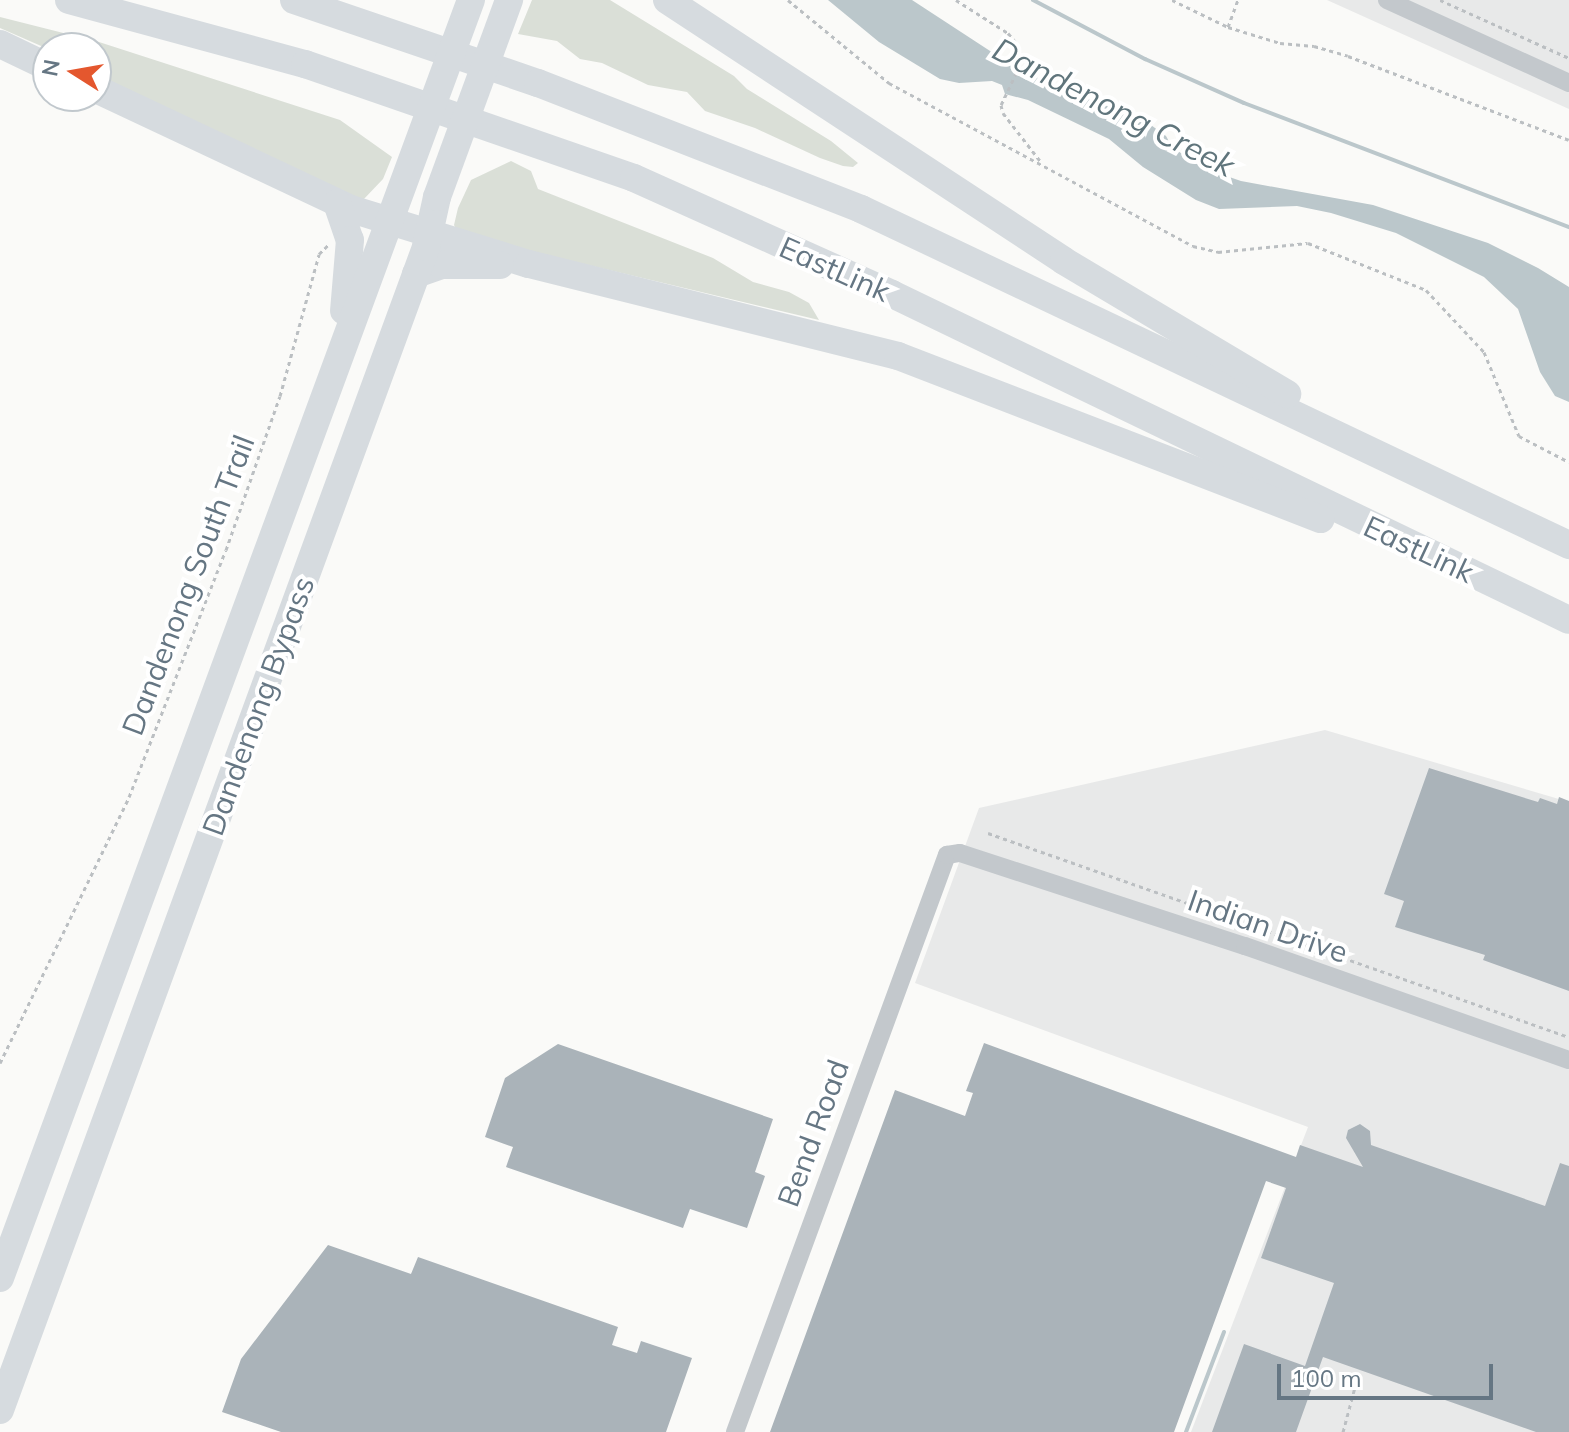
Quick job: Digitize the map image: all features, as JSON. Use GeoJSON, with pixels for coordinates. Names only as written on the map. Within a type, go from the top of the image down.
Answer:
{"type":"FeatureCollection","features":[{"type":"Feature","properties":{"kind":"highway","name":"EastLink"},"geometry":{"type":"LineString","coordinates":[[69,0],[305,64],[634,178],[892,294],[1569,620]]}},
{"type":"Feature","properties":{"kind":"highway","name":"EastLink"},"geometry":{"type":"LineString","coordinates":[[294,0],[538,83],[861,209],[1569,545]]}},
{"type":"Feature","properties":{"kind":"highway"},"geometry":{"type":"LineString","coordinates":[[667,0],[1064,261],[1446,488]]}},
{"type":"Feature","properties":{"kind":"highway","name":"Dandenong Bypass"},"geometry":{"type":"LineString","coordinates":[[0,1278],[470,4]]}},
{"type":"Feature","properties":{"kind":"highway","name":"Dandenong Bypass"},"geometry":{"type":"LineString","coordinates":[[0,1410],[416,274],[437,197],[505,9]]}},
{"type":"Feature","properties":{"kind":"highway"},"geometry":{"type":"LineString","coordinates":[[0,44],[32,59]]}},
{"type":"Feature","properties":{"kind":"highway"},"geometry":{"type":"LineString","coordinates":[[112,97],[337,203],[529,264],[898,356],[1272,502],[1442,561]]}},
{"type":"Feature","properties":{"kind":"highway"},"geometry":{"type":"LineString","coordinates":[[299,465],[344,309],[350,240],[337,203]]}},
{"type":"Feature","properties":{"kind":"highway"},"geometry":{"type":"LineString","coordinates":[[416,274],[442,265],[529,264]]}},
{"type":"Feature","properties":{"kind":"street"},"geometry":{"type":"LineString","coordinates":[[1387,0],[1569,83]]}},
{"type":"Feature","properties":{"kind":"street","name":"Indian Drive"},"geometry":{"type":"LineString","coordinates":[[947,855],[960,853],[1245,946],[1569,1060]]}},
{"type":"Feature","properties":{"kind":"street","name":"Bend Road"},"geometry":{"type":"LineString","coordinates":[[735,1432],[947,855]]}},
{"type":"Feature","properties":{"kind":"path"},"geometry":{"type":"LineString","coordinates":[[788,0],[889,83],[1193,246],[1218,252],[1308,243],[1426,290],[1484,352],[1519,436],[1569,462]]}},
{"type":"Feature","properties":{"kind":"path"},"geometry":{"type":"LineString","coordinates":[[956,0],[1008,33],[1018,45],[1020,65],[1005,98],[1003,113],[1044,165]]}},
{"type":"Feature","properties":{"kind":"path"},"geometry":{"type":"LineString","coordinates":[[1172,0],[1228,27],[1280,43],[1314,46],[1348,56],[1569,140]]}},
{"type":"Feature","properties":{"kind":"path"},"geometry":{"type":"LineString","coordinates":[[1228,27],[1238,0]]}},
{"type":"Feature","properties":{"kind":"path"},"geometry":{"type":"LineString","coordinates":[[1440,0],[1569,58]]}},
{"type":"Feature","properties":{"kind":"path","name":"Dandenong South Trail"},"geometry":{"type":"LineString","coordinates":[[0,1063],[129,797],[226,550],[280,396],[319,254],[328,244],[350,240]]}},
{"type":"Feature","properties":{"kind":"path"},"geometry":{"type":"LineString","coordinates":[[988,833],[1569,1037]]}},
{"type":"Feature","properties":{"kind":"path"},"geometry":{"type":"LineString","coordinates":[[1343,1432],[1355,1387]]}},
{"type":"Feature","properties":{"kind":"shaded area"},"geometry":{"type":"Polygon","coordinates":[[[532,0],[610,0],[734,76],[747,89],[831,141],[858,163],[853,167],[843,166],[820,158],[755,128],[705,111],[687,92],[648,85],[602,63],[580,59],[557,41],[518,34],[532,0]]]}},
{"type":"Feature","properties":{"kind":"shaded area"},"geometry":{"type":"Polygon","coordinates":[[[828,0],[912,0],[1010,64],[1054,86],[1144,120],[1166,136],[1172,147],[1203,168],[1241,181],[1373,205],[1488,243],[1538,268],[1569,287],[1569,402],[1555,396],[1540,372],[1518,309],[1484,277],[1396,233],[1331,213],[1297,206],[1219,209],[1196,200],[1143,167],[1109,139],[1028,100],[1005,94],[1002,85],[992,81],[959,83],[940,79],[879,42],[828,0]]]}},
{"type":"Feature","properties":{"kind":"shaded area"},"geometry":{"type":"Polygon","coordinates":[[[1327,0],[1569,0],[1569,109],[1327,0]]]}},
{"type":"Feature","properties":{"kind":"shaded area"},"geometry":{"type":"Polygon","coordinates":[[[0,17],[59,32],[32,32],[32,42],[0,28],[0,17]]]}},
{"type":"Feature","properties":{"kind":"shaded area"},"geometry":{"type":"Polygon","coordinates":[[[112,46],[340,120],[392,157],[383,179],[363,200],[112,84],[112,46]]]}},
{"type":"Feature","properties":{"kind":"shaded area"},"geometry":{"type":"Polygon","coordinates":[[[511,161],[531,171],[538,189],[713,258],[753,282],[789,292],[809,303],[819,320],[458,234],[454,225],[458,208],[471,180],[511,161]]]}},
{"type":"Feature","properties":{"kind":"shaded area"},"geometry":{"type":"Polygon","coordinates":[[[1325,730],[1569,802],[1569,1432],[1191,1432],[1308,1127],[915,983],[979,808],[1325,730]]]}},
{"type":"Feature","properties":{"kind":"building"},"geometry":{"type":"Polygon","coordinates":[[[1429,768],[1538,802],[1540,798],[1557,804],[1559,797],[1569,801],[1569,991],[1483,960],[1485,955],[1395,927],[1404,901],[1384,894],[1429,768]]]}},
{"type":"Feature","properties":{"kind":"building"},"geometry":{"type":"Polygon","coordinates":[[[984,1043],[1296,1157],[1300,1145],[1363,1167],[1346,1138],[1348,1130],[1360,1124],[1370,1131],[1371,1145],[1545,1206],[1560,1163],[1569,1166],[1569,1432],[1536,1432],[1323,1357],[1296,1432],[1212,1432],[1244,1344],[1305,1366],[1334,1283],[1261,1258],[1286,1188],[1266,1181],[1174,1432],[770,1432],[895,1090],[965,1116],[973,1093],[966,1091],[984,1043]]]}},
{"type":"Feature","properties":{"kind":"building"},"geometry":{"type":"Polygon","coordinates":[[[558,1044],[773,1119],[755,1172],[765,1176],[747,1228],[690,1209],[683,1228],[506,1167],[513,1147],[485,1137],[505,1078],[558,1044]]]}},
{"type":"Feature","properties":{"kind":"building"},"geometry":{"type":"Polygon","coordinates":[[[328,1245],[411,1274],[418,1257],[618,1327],[612,1345],[637,1353],[641,1341],[692,1358],[666,1432],[281,1432],[222,1412],[241,1359],[328,1245]]]}},
{"type":"Feature","properties":{"kind":"waterway","name":"Dandenong Creek"},"geometry":{"type":"LineString","coordinates":[[1033,0],[1145,59],[1244,103],[1569,227]]}},
{"type":"Feature","properties":{"kind":"waterway"},"geometry":{"type":"LineString","coordinates":[[1186,1432],[1224,1332]]}}]}
